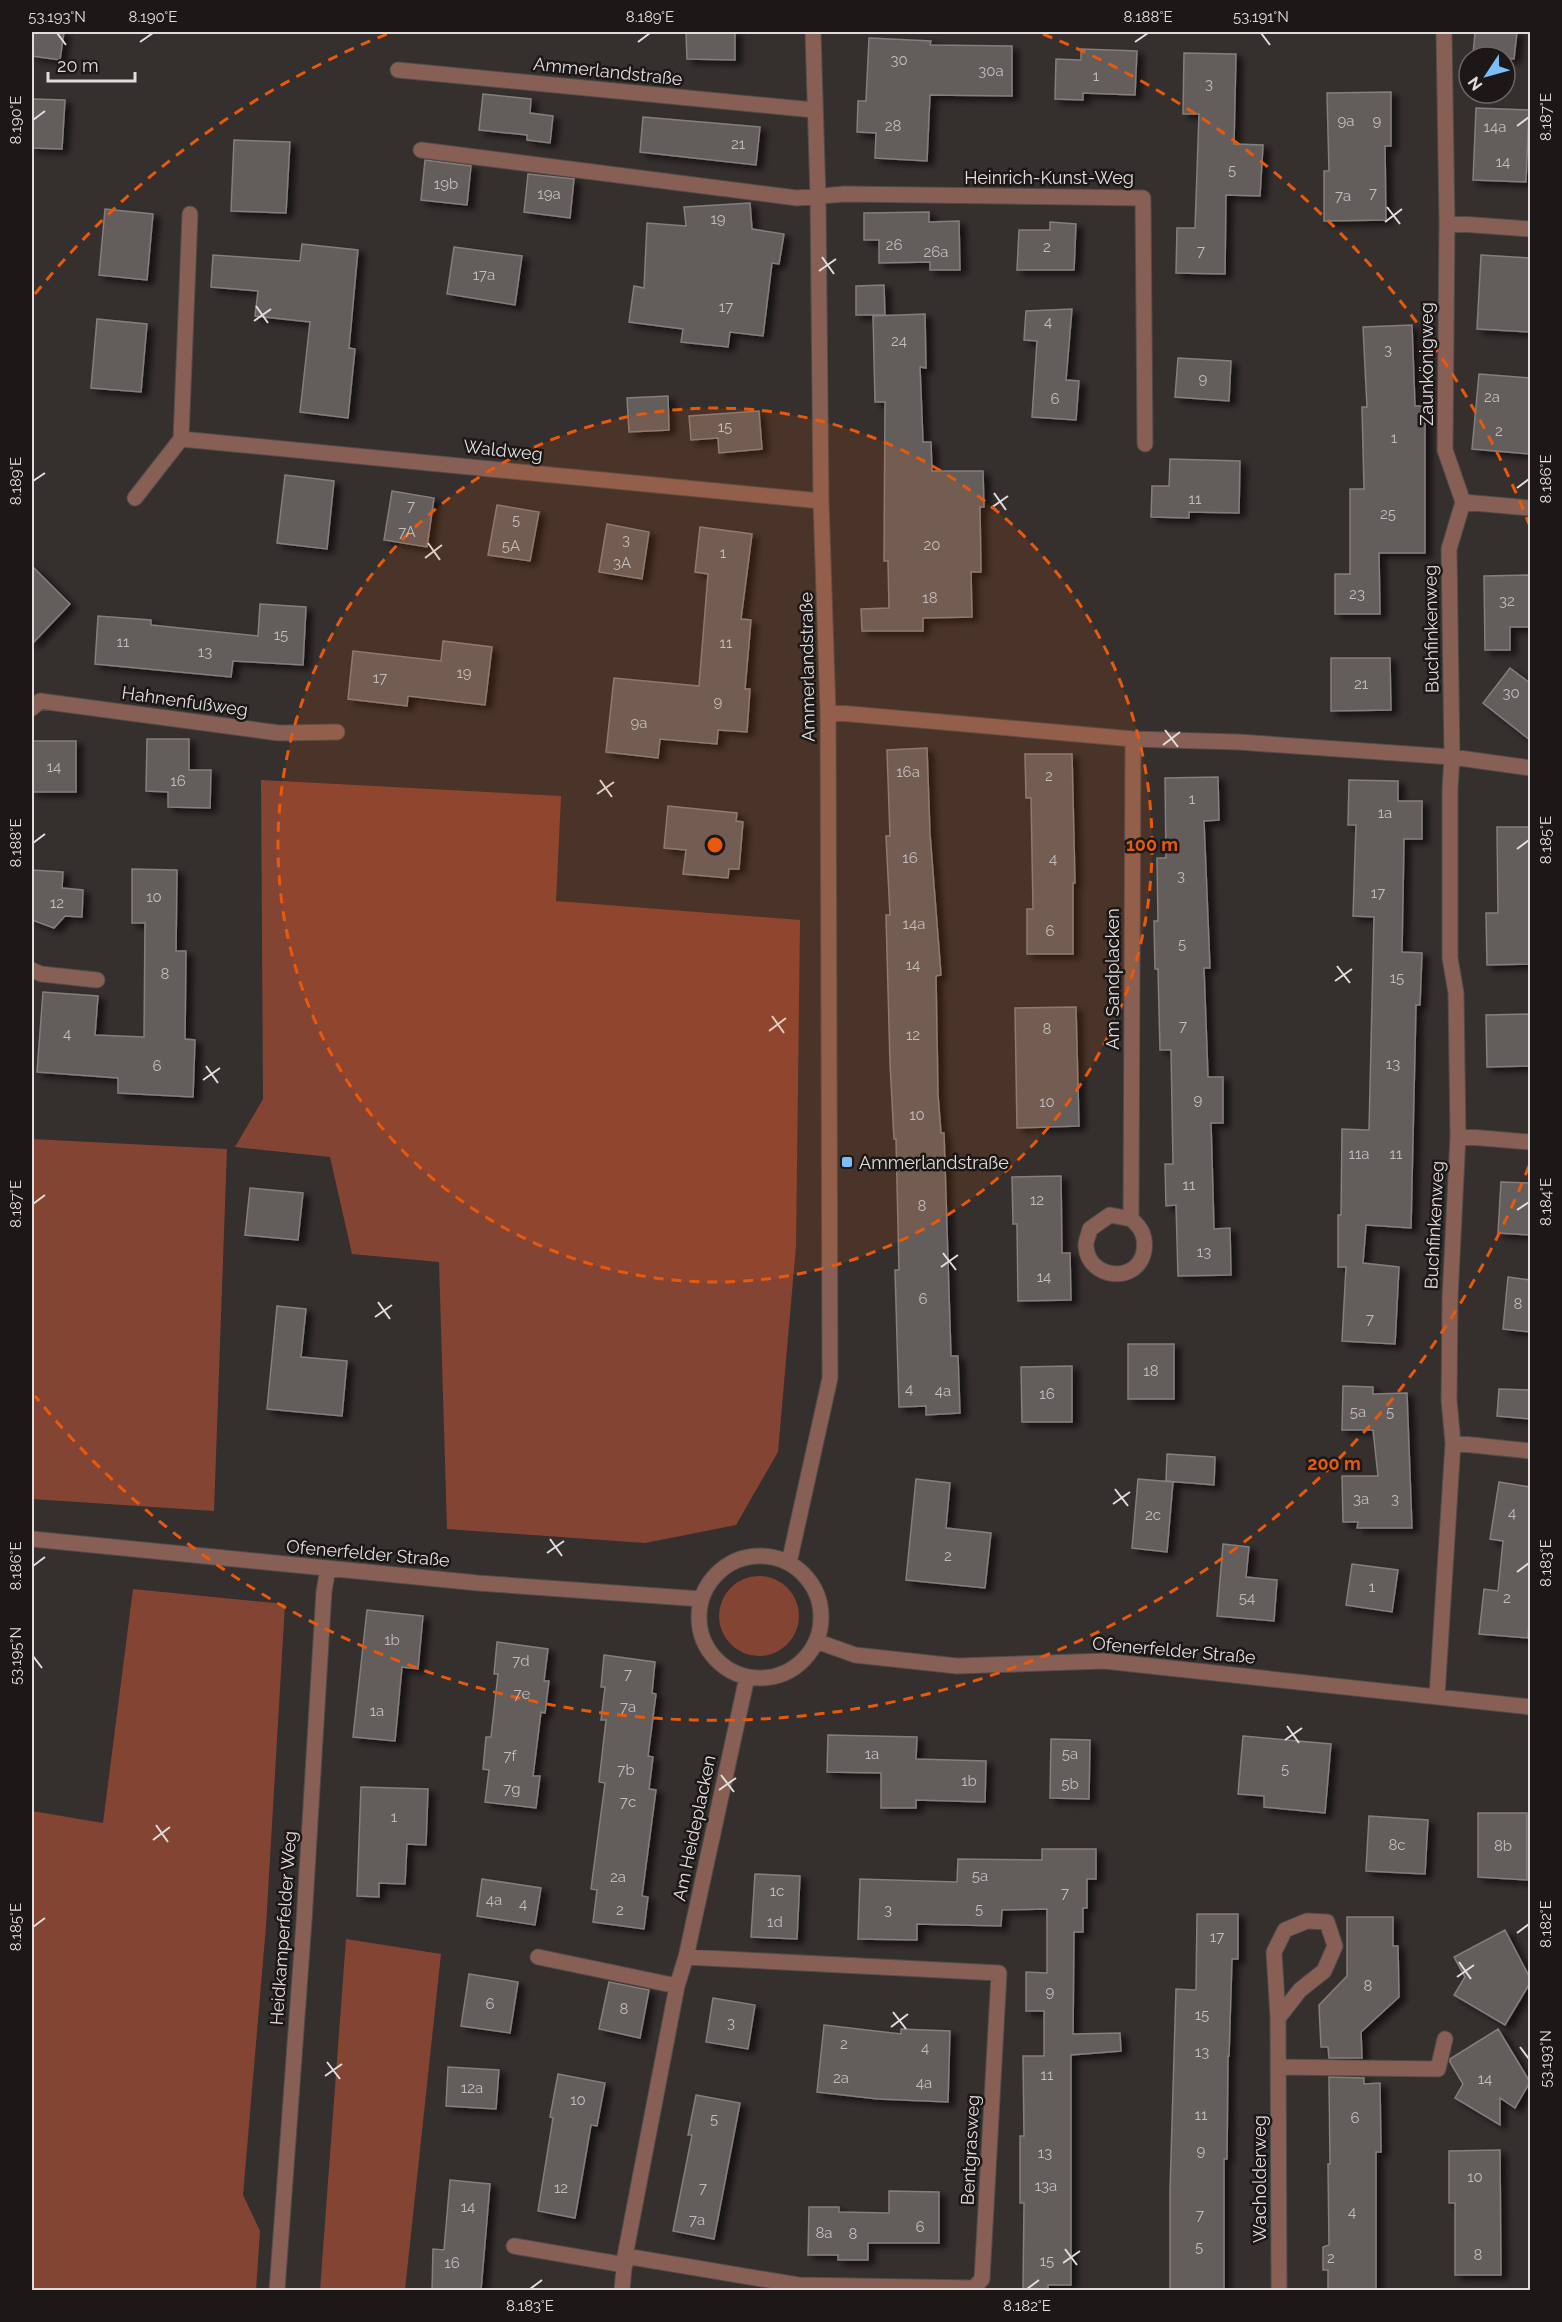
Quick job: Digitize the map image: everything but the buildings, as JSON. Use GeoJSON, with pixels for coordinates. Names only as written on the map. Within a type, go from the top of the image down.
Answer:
{"type":"FeatureCollection","features":[{"type":"Feature","properties":{"kind":"street","name":"Ammerlandstraße"},"geometry":{"type":"LineString","coordinates":[[789,1563],[830,1378],[828,712],[821,501],[818,197],[813,32]]}},
{"type":"Feature","properties":{"kind":"street","name":"Zaunkönigweg"},"geometry":{"type":"LineString","coordinates":[[1444,32],[1447,223],[1445,450],[1463,502]]}},
{"type":"Feature","properties":{"kind":"street","name":"Ammerlandstraße"},"geometry":{"type":"LineString","coordinates":[[398,70],[814,110]]}},
{"type":"Feature","properties":{"kind":"street"},"geometry":{"type":"LineString","coordinates":[[421,150],[797,198],[818,197]]}},
{"type":"Feature","properties":{"kind":"street","name":"Heinrich-Kunst-Weg"},"geometry":{"type":"LineString","coordinates":[[818,197],[845,194],[1143,198],[1145,444]]}},
{"type":"Feature","properties":{"kind":"street"},"geometry":{"type":"LineString","coordinates":[[135,498],[181,438],[190,214]]}},
{"type":"Feature","properties":{"kind":"street"},"geometry":{"type":"LineString","coordinates":[[1447,223],[1530,229]]}},
{"type":"Feature","properties":{"kind":"street","name":"Waldweg"},"geometry":{"type":"LineString","coordinates":[[181,438],[821,501]]}},
{"type":"Feature","properties":{"kind":"street"},"geometry":{"type":"LineString","coordinates":[[1463,502],[1530,508]]}},
{"type":"Feature","properties":{"kind":"street","name":"Buchfinkenweg"},"geometry":{"type":"LineString","coordinates":[[1437,1696],[1453,1443],[1449,1400],[1450,1298],[1458,1136],[1456,993],[1450,958],[1452,757],[1449,549],[1463,502]]}},
{"type":"Feature","properties":{"kind":"street","name":"Hahnenfußweg"},"geometry":{"type":"LineString","coordinates":[[32,708],[40,701],[279,733],[337,732]]}},
{"type":"Feature","properties":{"kind":"street"},"geometry":{"type":"LineString","coordinates":[[828,712],[1133,740],[1238,742],[1452,757],[1530,768]]}},
{"type":"Feature","properties":{"kind":"street","name":"Am Sandplacken"},"geometry":{"type":"LineString","coordinates":[[1131,1219],[1133,740]]}},
{"type":"Feature","properties":{"kind":"street"},"geometry":{"type":"LineString","coordinates":[[32,970],[41,974],[98,980]]}},
{"type":"Feature","properties":{"kind":"street"},"geometry":{"type":"LineString","coordinates":[[1458,1136],[1530,1142]]}},
{"type":"Feature","properties":{"kind":"street"},"geometry":{"type":"LineString","coordinates":[[1453,1443],[1530,1451]]}},
{"type":"Feature","properties":{"kind":"street","name":"Ofenerfelder Straße"},"geometry":{"type":"LineString","coordinates":[[32,1539],[328,1569],[701,1599]]}},
{"type":"Feature","properties":{"kind":"street"},"geometry":{"type":"LineString","coordinates":[[754,1556],[772,1557],[789,1563],[804,1574],[814,1589],[820,1606],[821,1624],[808,1656],[795,1668],[772,1677],[747,1677],[731,1671],[717,1661],[707,1648],[701,1632],[698,1616],[701,1599],[709,1583],[721,1569],[736,1560],[754,1556]]}},
{"type":"Feature","properties":{"kind":"street","name":"Heidkamperfelder Weg"},"geometry":{"type":"LineString","coordinates":[[277,2290],[304,1921],[323,1608],[328,1569]]}},
{"type":"Feature","properties":{"kind":"street","name":"Ofenerfelder Straße"},"geometry":{"type":"LineString","coordinates":[[816,1641],[855,1655],[957,1666],[1104,1661],[1530,1707]]}},
{"type":"Feature","properties":{"kind":"street","name":"Am Heideplacken"},"geometry":{"type":"LineString","coordinates":[[621,2290],[677,1986],[686,1957],[747,1677]]}},
{"type":"Feature","properties":{"kind":"street","name":"Wacholderweg"},"geometry":{"type":"LineString","coordinates":[[1278,2018],[1300,1990],[1324,1971],[1335,1946],[1327,1922],[1307,1921],[1285,1930],[1274,1952],[1278,2018],[1279,2290]]}},
{"type":"Feature","properties":{"kind":"street"},"geometry":{"type":"LineString","coordinates":[[538,1957],[677,1986]]}},
{"type":"Feature","properties":{"kind":"street","name":"Bentgrasweg"},"geometry":{"type":"LineString","coordinates":[[625,2260],[798,2284],[974,2288],[981,2279],[999,1973],[686,1957]]}},
{"type":"Feature","properties":{"kind":"street"},"geometry":{"type":"LineString","coordinates":[[1278,2067],[1438,2068],[1445,2038]]}},
{"type":"Feature","properties":{"kind":"street"},"geometry":{"type":"LineString","coordinates":[[514,2246],[625,2260]]}},
{"type":"Feature","properties":{"kind":"shaded area"},"geometry":{"type":"Polygon","coordinates":[[[261,780],[561,796],[556,901],[800,920],[796,1246],[778,1452],[736,1525],[645,1543],[447,1529],[439,1262],[352,1254],[330,1157],[235,1147],[263,1099],[261,780]]]}},
{"type":"Feature","properties":{"kind":"shaded area"},"geometry":{"type":"Polygon","coordinates":[[[32,1139],[227,1149],[214,1511],[32,1499],[32,1139]]]}},
{"type":"Feature","properties":{"kind":"shaded area"},"geometry":{"type":"Polygon","coordinates":[[[759,1576],[774,1579],[787,1588],[796,1601],[799,1616],[796,1631],[787,1644],[774,1653],[759,1656],[744,1653],[731,1644],[722,1631],[719,1616],[722,1601],[731,1588],[744,1579],[759,1576]]]}},
{"type":"Feature","properties":{"kind":"shaded area"},"geometry":{"type":"Polygon","coordinates":[[[133,1589],[285,1604],[266,1926],[243,2195],[260,2231],[256,2290],[32,2290],[32,1811],[103,1823],[133,1589]]]}},
{"type":"Feature","properties":{"kind":"shaded area"},"geometry":{"type":"Polygon","coordinates":[[[346,1939],[441,1954],[405,2290],[320,2290],[346,1939]]]}},
{"type":"Feature","properties":{"kind":"place","name":"Ammerlandstraße"},"geometry":{"type":"Point","coordinates":[847,1162]}}]}
